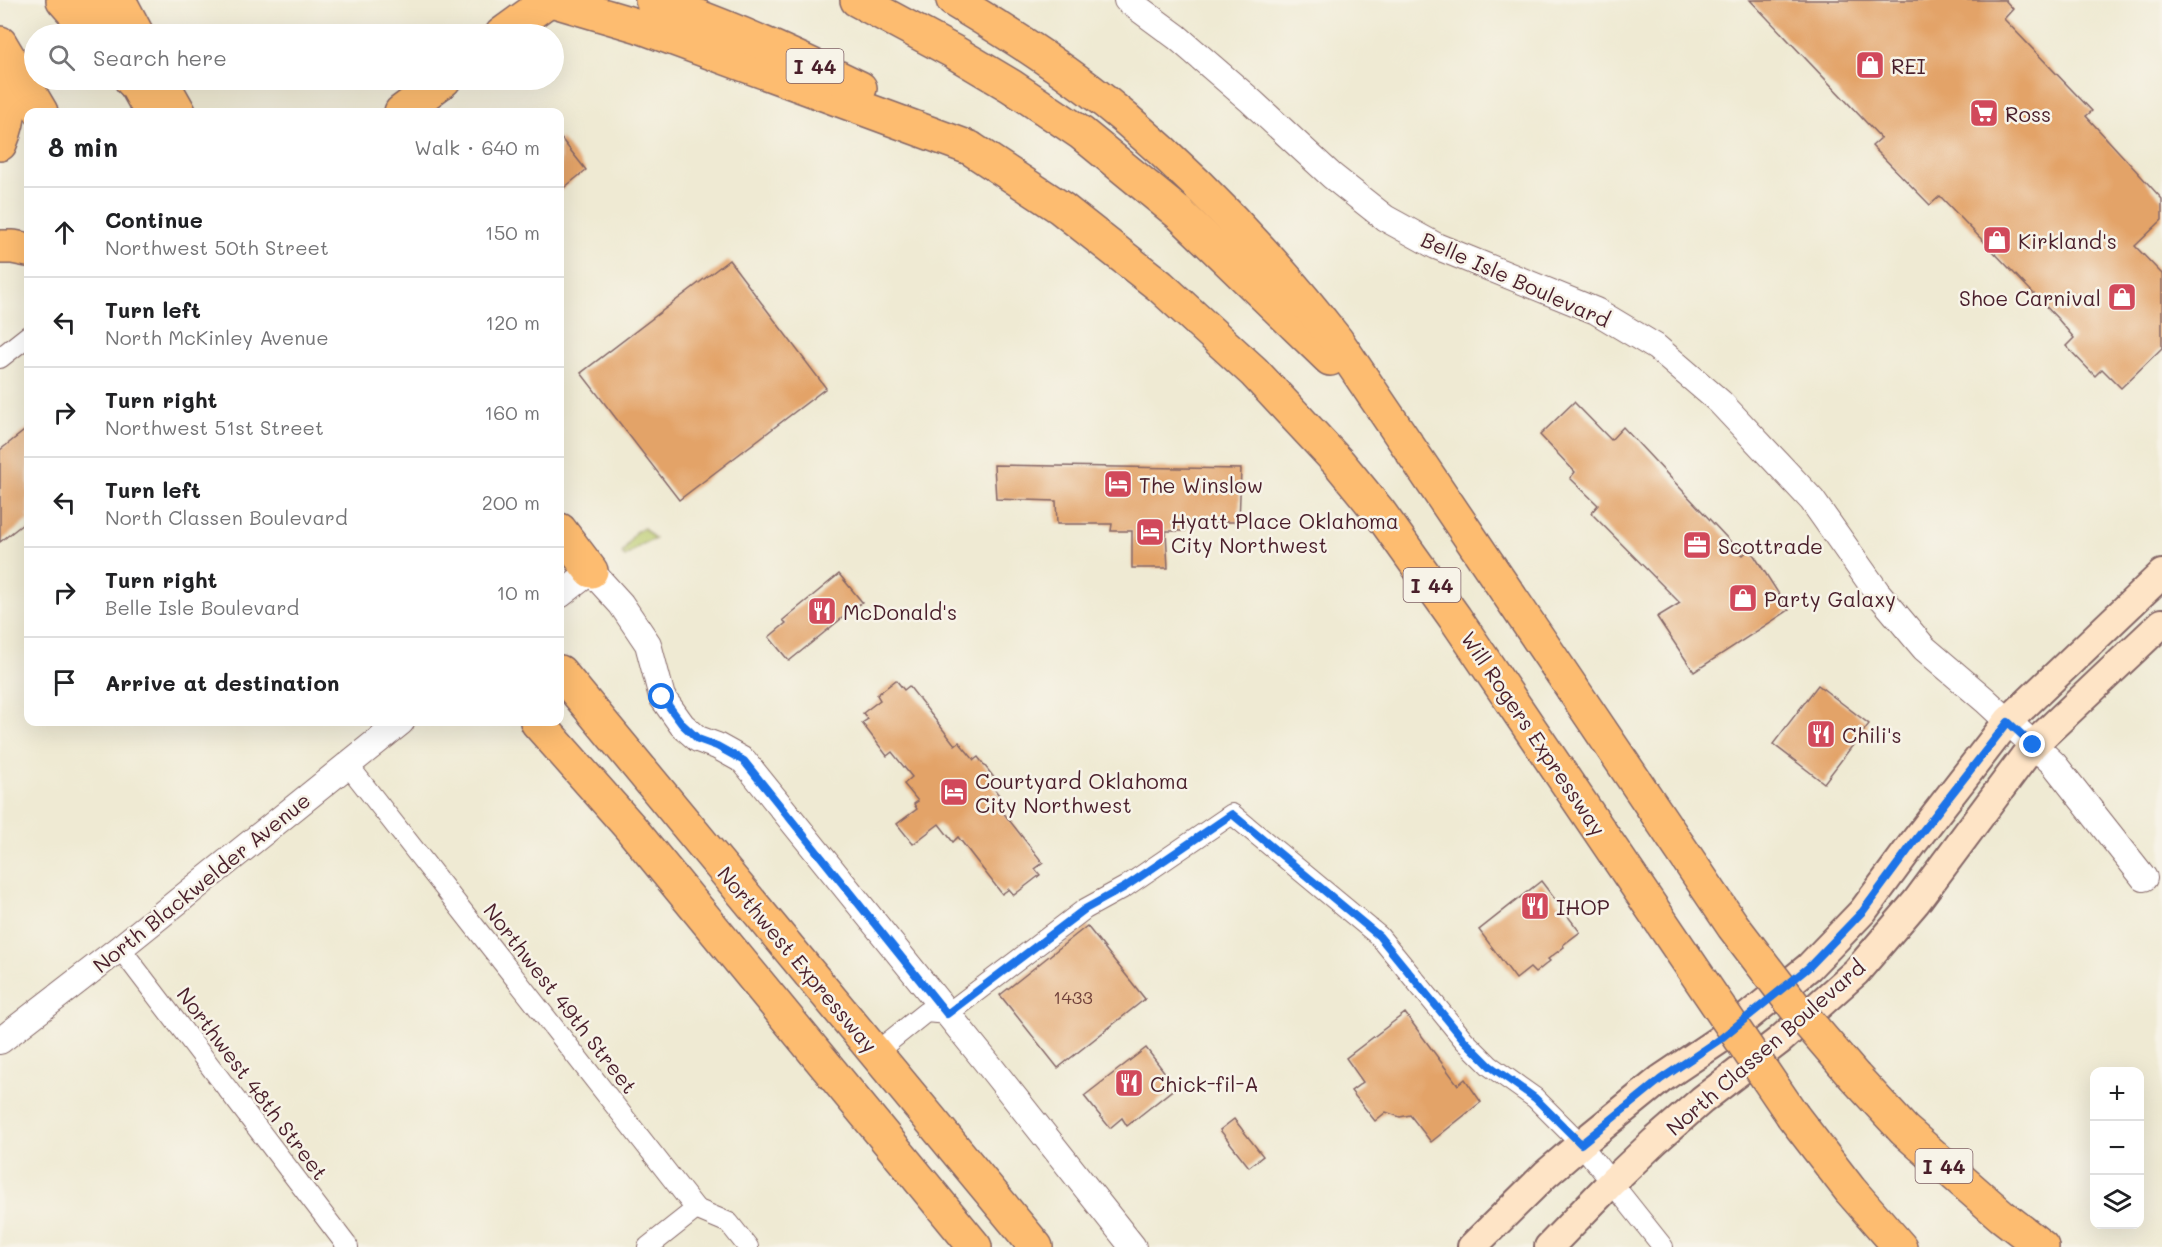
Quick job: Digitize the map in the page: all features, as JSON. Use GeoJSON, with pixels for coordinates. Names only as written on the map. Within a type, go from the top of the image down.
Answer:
{"type":"FeatureCollection","features":[{"type":"Feature","properties":{"kind":"highway"},"geometry":{"type":"LineString","coordinates":[[63,0],[84,24]]}},
{"type":"Feature","properties":{"kind":"highway"},"geometry":{"type":"LineString","coordinates":[[92,0],[105,24]]}},
{"type":"Feature","properties":{"kind":"highway"},"geometry":{"type":"LineString","coordinates":[[119,0],[132,24]]}},
{"type":"Feature","properties":{"kind":"highway"},"geometry":{"type":"LineString","coordinates":[[516,24],[550,0],[639,26],[970,148]]}},
{"type":"Feature","properties":{"kind":"highway","name":"Will Rogers Expressway"},"geometry":{"type":"LineString","coordinates":[[652,0],[698,15],[817,67],[893,105],[970,148],[1060,208],[1160,286],[1254,372],[1339,463],[1380,513],[1455,618],[1792,1116],[1850,1190],[1900,1247]]}},
{"type":"Feature","properties":{"kind":"highway"},"geometry":{"type":"LineString","coordinates":[[857,0],[973,63],[1090,140],[1181,215],[1392,419]]}},
{"type":"Feature","properties":{"kind":"highway","name":"I 44"},"geometry":{"type":"LineString","coordinates":[[953,0],[1003,30],[1125,118],[1219,205],[1298,291],[1337,340],[1392,419],[1733,926],[1795,1007],[1855,1077],[1912,1137],[2002,1216],[2042,1247]]}},
{"type":"Feature","properties":{"kind":"highway"},"geometry":{"type":"LineString","coordinates":[[0,43],[24,83]]}},
{"type":"Feature","properties":{"kind":"highway"},"geometry":{"type":"LineString","coordinates":[[0,59],[11,103],[7,128],[0,144]]}},
{"type":"Feature","properties":{"kind":"highway"},"geometry":{"type":"LineString","coordinates":[[28,90],[39,108]]}},
{"type":"Feature","properties":{"kind":"highway"},"geometry":{"type":"LineString","coordinates":[[146,90],[173,108]]}},
{"type":"Feature","properties":{"kind":"highway"},"geometry":{"type":"LineString","coordinates":[[406,108],[431,90]]}},
{"type":"Feature","properties":{"kind":"highway"},"geometry":{"type":"LineString","coordinates":[[0,247],[24,249]]}},
{"type":"Feature","properties":{"kind":"highway"},"geometry":{"type":"LineString","coordinates":[[564,535],[591,570]]}},
{"type":"Feature","properties":{"kind":"highway","name":"Northwest Expressway"},"geometry":{"type":"LineString","coordinates":[[564,677],[1036,1247]]}},
{"type":"Feature","properties":{"kind":"highway"},"geometry":{"type":"LineString","coordinates":[[541,726],[629,826],[975,1247]]}},
{"type":"Feature","properties":{"kind":"main road","name":"North Classen Boulevard"},"geometry":{"type":"LineString","coordinates":[[1472,1247],[1546,1174],[1581,1144],[1661,1079],[1719,1040],[1809,967],[1863,911],[2008,722],[2162,574]]}},
{"type":"Feature","properties":{"kind":"main road","name":"North Classen Boulevard"},"geometry":{"type":"LineString","coordinates":[[1549,1247],[1612,1182],[1702,1100],[1779,1040],[1856,972],[1916,902],[2033,745],[2161,625]]}},
{"type":"Feature","properties":{"kind":"street","name":"Belle Isle Boulevard"},"geometry":{"type":"LineString","coordinates":[[1126,0],[1177,37],[1251,100],[1332,176],[1385,218],[1436,246],[1596,310],[1656,347],[1720,402],[1812,500],[1877,592],[1924,648],[2054,764],[2145,878]]}},
{"type":"Feature","properties":{"kind":"street"},"geometry":{"type":"LineString","coordinates":[[0,358],[24,339]]}},
{"type":"Feature","properties":{"kind":"street"},"geometry":{"type":"LineString","coordinates":[[564,592],[591,570],[621,604],[648,644],[662,697],[682,724],[698,739],[717,746],[744,761],[1133,1247]]}},
{"type":"Feature","properties":{"kind":"street","name":"North Blackwelder Avenue"},"geometry":{"type":"LineString","coordinates":[[0,1041],[120,948],[396,726]]}},
{"type":"Feature","properties":{"kind":"street","name":"Northwest 49th Street"},"geometry":{"type":"LineString","coordinates":[[348,765],[696,1209],[729,1223],[748,1247]]}},
{"type":"Feature","properties":{"kind":"street"},"geometry":{"type":"LineString","coordinates":[[875,1053],[926,1012],[947,1014],[1085,909],[1125,887],[1232,814],[1379,936],[1464,1040],[1490,1066],[1535,1098],[1581,1144],[1663,1247]]}},
{"type":"Feature","properties":{"kind":"street","name":"Northwest 48th Street"},"geometry":{"type":"LineString","coordinates":[[120,948],[348,1247]]}},
{"type":"Feature","properties":{"kind":"street"},"geometry":{"type":"LineString","coordinates":[[648,1247],[696,1209]]}},
{"type":"Feature","properties":{"kind":"green space"},"geometry":{"type":"Polygon","coordinates":[[[644,528],[655,539],[641,545],[625,557],[622,554],[635,532],[644,528]]]}},
{"type":"Feature","properties":{"kind":"building"},"geometry":{"type":"Polygon","coordinates":[[[1750,0],[2005,0],[2013,9],[2004,19],[2092,111],[2086,116],[2162,199],[2162,220],[2135,246],[2162,274],[2162,348],[2121,388],[2102,369],[2095,376],[2066,346],[2074,338],[2058,319],[1940,196],[1930,205],[1872,146],[1881,138],[1750,0]]]}},
{"type":"Feature","properties":{"kind":"building"},"geometry":{"type":"Polygon","coordinates":[[[564,142],[586,170],[564,188],[564,142]]]}},
{"type":"Feature","properties":{"kind":"building"},"geometry":{"type":"Polygon","coordinates":[[[729,260],[826,388],[679,500],[581,373],[729,260]]]}},
{"type":"Feature","properties":{"kind":"building"},"geometry":{"type":"Polygon","coordinates":[[[1574,402],[1611,440],[1623,427],[1743,555],[1750,549],[1789,610],[1694,672],[1657,617],[1680,603],[1591,513],[1598,505],[1570,478],[1575,472],[1540,435],[1574,402]]]}},
{"type":"Feature","properties":{"kind":"building"},"geometry":{"type":"Polygon","coordinates":[[[24,431],[24,523],[0,542],[0,450],[24,431]]]}},
{"type":"Feature","properties":{"kind":"building","name":"The Winslow"},"geometry":{"type":"Polygon","coordinates":[[[994,465],[1241,469],[1239,522],[1185,522],[1185,531],[1166,531],[1168,568],[1132,568],[1132,531],[1111,531],[1112,524],[1057,524],[1056,501],[996,499],[994,465]]]}},
{"type":"Feature","properties":{"kind":"building","name":"McDonald's"},"geometry":{"type":"Polygon","coordinates":[[[839,574],[862,602],[789,661],[769,637],[786,623],[783,620],[839,574]]]}},
{"type":"Feature","properties":{"kind":"building","name":"Courtyard Oklahoma City Northwest"},"geometry":{"type":"Polygon","coordinates":[[[896,680],[904,690],[909,686],[955,745],[959,742],[974,760],[978,757],[995,779],[990,783],[1004,802],[998,806],[1043,863],[1035,869],[1040,875],[1014,895],[1009,889],[1002,894],[958,837],[953,842],[939,824],[913,844],[897,824],[917,809],[914,804],[918,801],[904,784],[912,777],[892,752],[887,756],[862,723],[868,719],[863,713],[880,700],[877,695],[896,680]]]}},
{"type":"Feature","properties":{"kind":"building","name":"Chili's"},"geometry":{"type":"Polygon","coordinates":[[[1818,685],[1869,724],[1824,783],[1773,744],[1818,685]]]}},
{"type":"Feature","properties":{"kind":"building","name":"IHOP"},"geometry":{"type":"Polygon","coordinates":[[[1541,881],[1580,932],[1563,945],[1564,947],[1548,959],[1550,961],[1535,973],[1530,968],[1516,979],[1479,930],[1541,881]]]}},
{"type":"Feature","properties":{"kind":"building"},"geometry":{"type":"Polygon","coordinates":[[[1087,926],[1145,999],[1058,1068],[1000,995],[1087,926]]]}},
{"type":"Feature","properties":{"kind":"building"},"geometry":{"type":"Polygon","coordinates":[[[1405,1013],[1458,1085],[1465,1079],[1481,1102],[1431,1142],[1410,1115],[1400,1117],[1386,1112],[1375,1121],[1351,1091],[1363,1082],[1346,1058],[1405,1013]]]}},
{"type":"Feature","properties":{"kind":"building"},"geometry":{"type":"Polygon","coordinates":[[[1146,1048],[1176,1087],[1127,1126],[1122,1118],[1110,1128],[1084,1096],[1146,1048]]]}},
{"type":"Feature","properties":{"kind":"building"},"geometry":{"type":"Polygon","coordinates":[[[1234,1119],[1263,1156],[1249,1167],[1220,1130],[1234,1119]]]}},
{"type":"Feature","properties":{"kind":"place","name":"REI"},"geometry":{"type":"Point","coordinates":[1870,65]}},
{"type":"Feature","properties":{"kind":"place","name":"Ross"},"geometry":{"type":"Point","coordinates":[1984,113]}},
{"type":"Feature","properties":{"kind":"place","name":"Kirkland's"},"geometry":{"type":"Point","coordinates":[1997,240]}},
{"type":"Feature","properties":{"kind":"place","name":"Shoe Carnival"},"geometry":{"type":"Point","coordinates":[2122,297]}},
{"type":"Feature","properties":{"kind":"place","name":"The Winslow"},"geometry":{"type":"Point","coordinates":[1118,484]}},
{"type":"Feature","properties":{"kind":"place","name":"Hyatt Place Oklahoma City Northwest"},"geometry":{"type":"Point","coordinates":[1150,532]}},
{"type":"Feature","properties":{"kind":"place","name":"Scottrade"},"geometry":{"type":"Point","coordinates":[1697,545]}},
{"type":"Feature","properties":{"kind":"place","name":"Party Galaxy"},"geometry":{"type":"Point","coordinates":[1743,598]}},
{"type":"Feature","properties":{"kind":"place","name":"McDonald's"},"geometry":{"type":"Point","coordinates":[822,611]}},
{"type":"Feature","properties":{"kind":"place","name":"Chili's"},"geometry":{"type":"Point","coordinates":[1821,734]}},
{"type":"Feature","properties":{"kind":"place","name":"Courtyard Oklahoma City Northwest"},"geometry":{"type":"Point","coordinates":[954,792]}},
{"type":"Feature","properties":{"kind":"place","name":"IHOP"},"geometry":{"type":"Point","coordinates":[1535,906]}},
{"type":"Feature","properties":{"kind":"place","name":"Chick-fil-A"},"geometry":{"type":"Point","coordinates":[1129,1083]}},
{"type":"Feature","properties":{"kind":"route"},"geometry":{"type":"LineString","coordinates":[[662,697],[682,724],[698,739],[717,746],[744,761],[947,1014],[1085,909],[1125,887],[1232,814],[1379,936],[1464,1040],[1490,1066],[1535,1098],[1581,1144],[1661,1079],[1719,1040],[1809,967],[1863,911],[2008,722],[2033,745]]}}]}
